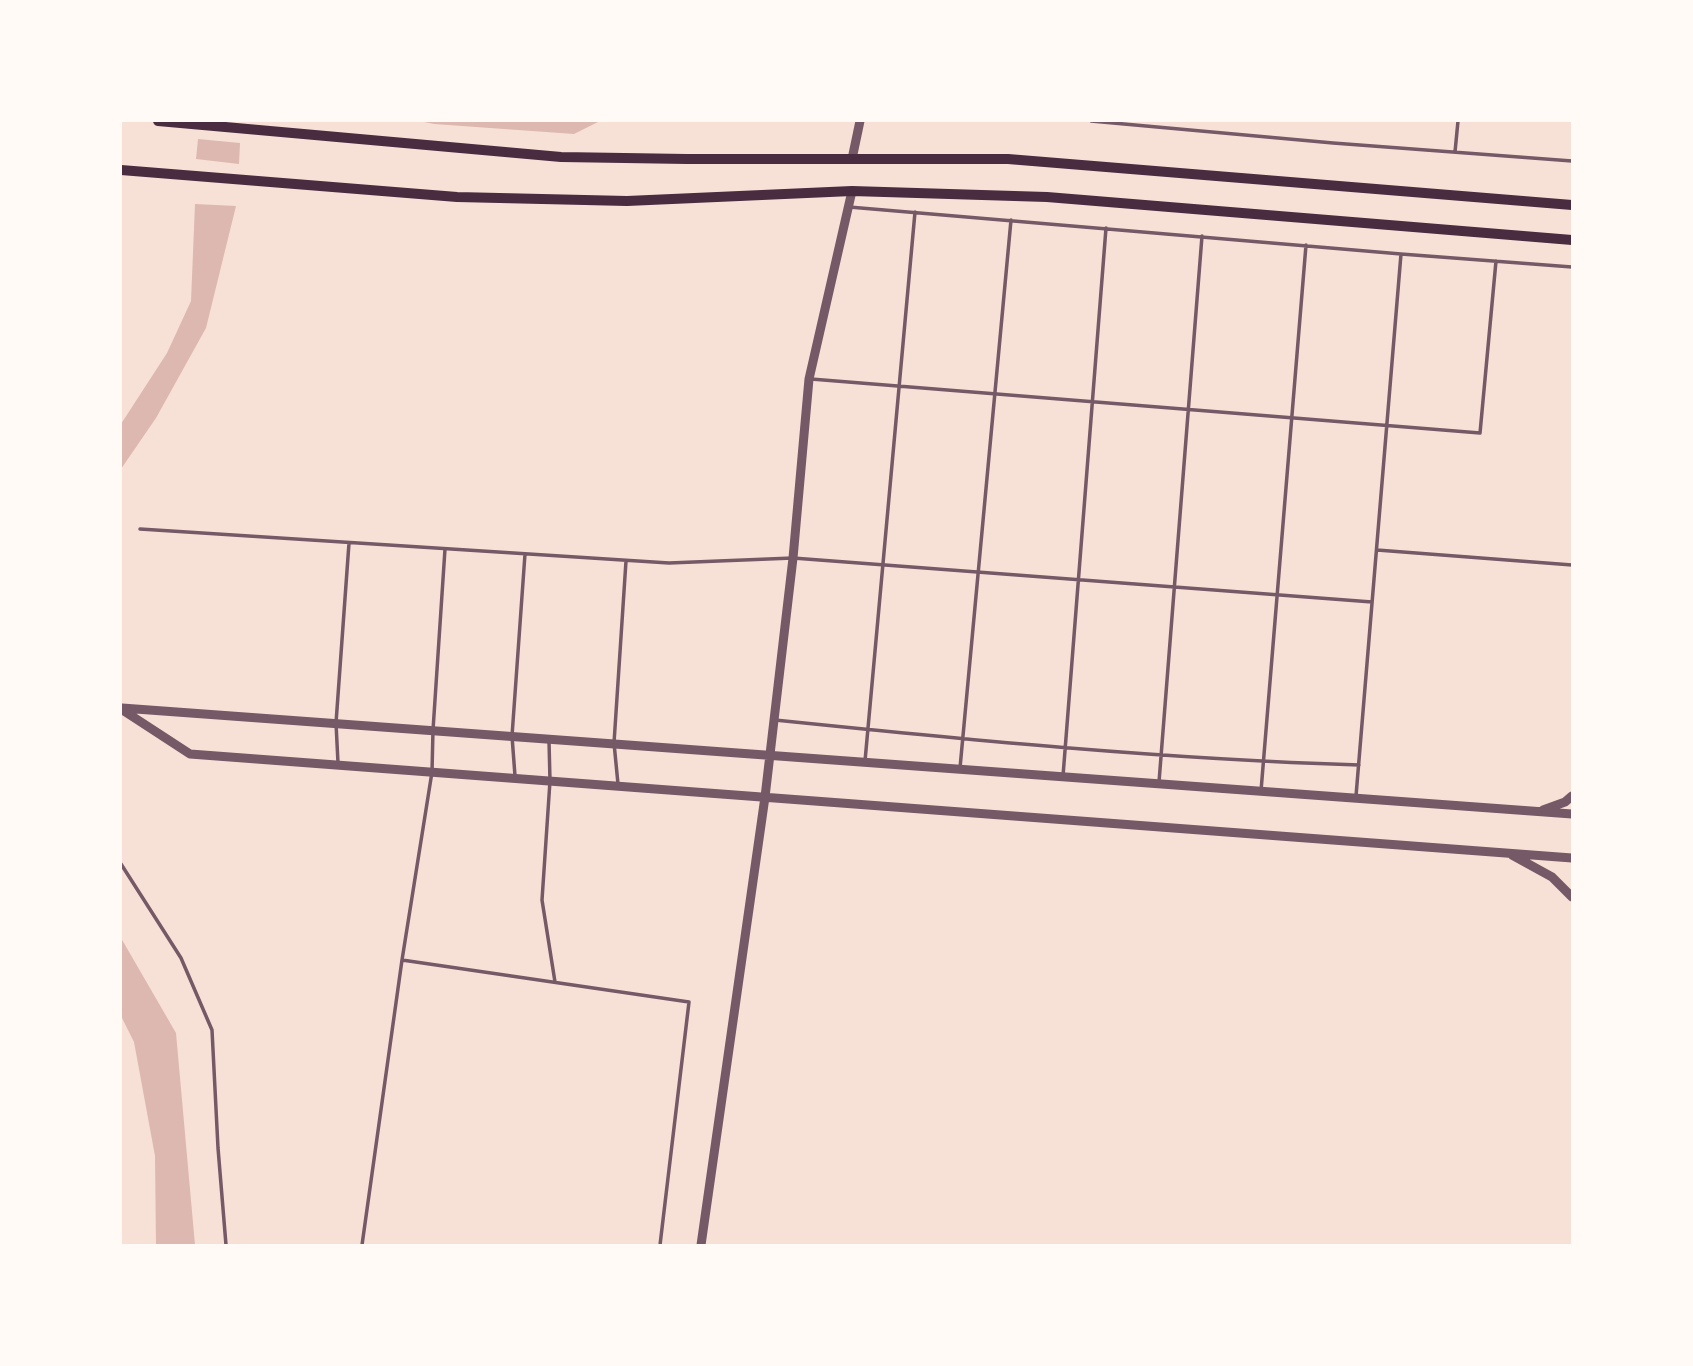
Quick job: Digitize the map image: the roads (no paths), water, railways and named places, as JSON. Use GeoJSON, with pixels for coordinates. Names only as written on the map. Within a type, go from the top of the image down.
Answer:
{"type":"FeatureCollection","features":[{"type":"Feature","properties":{"kind":"main road"},"geometry":{"type":"LineString","coordinates":[[158,121],[561,157],[1008,159],[1572,205]]}},
{"type":"Feature","properties":{"kind":"main road"},"geometry":{"type":"LineString","coordinates":[[121,170],[457,197],[626,201],[852,191],[1047,197],[1572,240]]}},
{"type":"Feature","properties":{"kind":"street"},"geometry":{"type":"LineString","coordinates":[[852,159],[860,121]]}},
{"type":"Feature","properties":{"kind":"street"},"geometry":{"type":"LineString","coordinates":[[701,1245],[765,797],[793,558],[809,379],[852,191]]}},
{"type":"Feature","properties":{"kind":"street"},"geometry":{"type":"LineString","coordinates":[[121,709],[1572,814]]}},
{"type":"Feature","properties":{"kind":"street"},"geometry":{"type":"LineString","coordinates":[[121,709],[190,754],[1572,858]]}},
{"type":"Feature","properties":{"kind":"street"},"geometry":{"type":"LineString","coordinates":[[1539,812],[1565,802],[1572,796]]}},
{"type":"Feature","properties":{"kind":"street"},"geometry":{"type":"LineString","coordinates":[[1507,853],[1552,877],[1572,897]]}},
{"type":"Feature","properties":{"kind":"lane"},"geometry":{"type":"LineString","coordinates":[[1091,121],[1572,161]]}},
{"type":"Feature","properties":{"kind":"lane"},"geometry":{"type":"LineString","coordinates":[[1455,152],[1458,121]]}},
{"type":"Feature","properties":{"kind":"lane"},"geometry":{"type":"LineString","coordinates":[[848,207],[1572,267]]}},
{"type":"Feature","properties":{"kind":"lane"},"geometry":{"type":"LineString","coordinates":[[865,761],[915,212]]}},
{"type":"Feature","properties":{"kind":"lane"},"geometry":{"type":"LineString","coordinates":[[960,768],[1011,220]]}},
{"type":"Feature","properties":{"kind":"lane"},"geometry":{"type":"LineString","coordinates":[[1063,776],[1106,228]]}},
{"type":"Feature","properties":{"kind":"lane"},"geometry":{"type":"LineString","coordinates":[[1159,783],[1202,236]]}},
{"type":"Feature","properties":{"kind":"lane"},"geometry":{"type":"LineString","coordinates":[[1261,791],[1306,245]]}},
{"type":"Feature","properties":{"kind":"lane"},"geometry":{"type":"LineString","coordinates":[[1356,798],[1401,254]]}},
{"type":"Feature","properties":{"kind":"lane"},"geometry":{"type":"LineString","coordinates":[[809,379],[1480,433],[1496,261]]}},
{"type":"Feature","properties":{"kind":"lane"},"geometry":{"type":"LineString","coordinates":[[140,529],[669,563],[793,558],[1372,602]]}},
{"type":"Feature","properties":{"kind":"lane"},"geometry":{"type":"LineString","coordinates":[[338,765],[336,723],[349,542]]}},
{"type":"Feature","properties":{"kind":"lane"},"geometry":{"type":"LineString","coordinates":[[362,1245],[402,960],[432,772],[445,549]]}},
{"type":"Feature","properties":{"kind":"lane"},"geometry":{"type":"LineString","coordinates":[[1377,550],[1572,565]]}},
{"type":"Feature","properties":{"kind":"lane"},"geometry":{"type":"LineString","coordinates":[[515,778],[512,736],[525,554]]}},
{"type":"Feature","properties":{"kind":"lane"},"geometry":{"type":"LineString","coordinates":[[619,786],[614,743],[626,561]]}},
{"type":"Feature","properties":{"kind":"lane"},"geometry":{"type":"LineString","coordinates":[[773,720],[1161,755],[1359,765]]}},
{"type":"Feature","properties":{"kind":"lane"},"geometry":{"type":"LineString","coordinates":[[549,739],[550,781],[542,900],[555,982]]}},
{"type":"Feature","properties":{"kind":"lane"},"geometry":{"type":"LineString","coordinates":[[121,864],[181,958],[212,1030],[226,1245]]}},
{"type":"Feature","properties":{"kind":"lane"},"geometry":{"type":"LineString","coordinates":[[402,960],[688,1002],[660,1245]]}}]}
